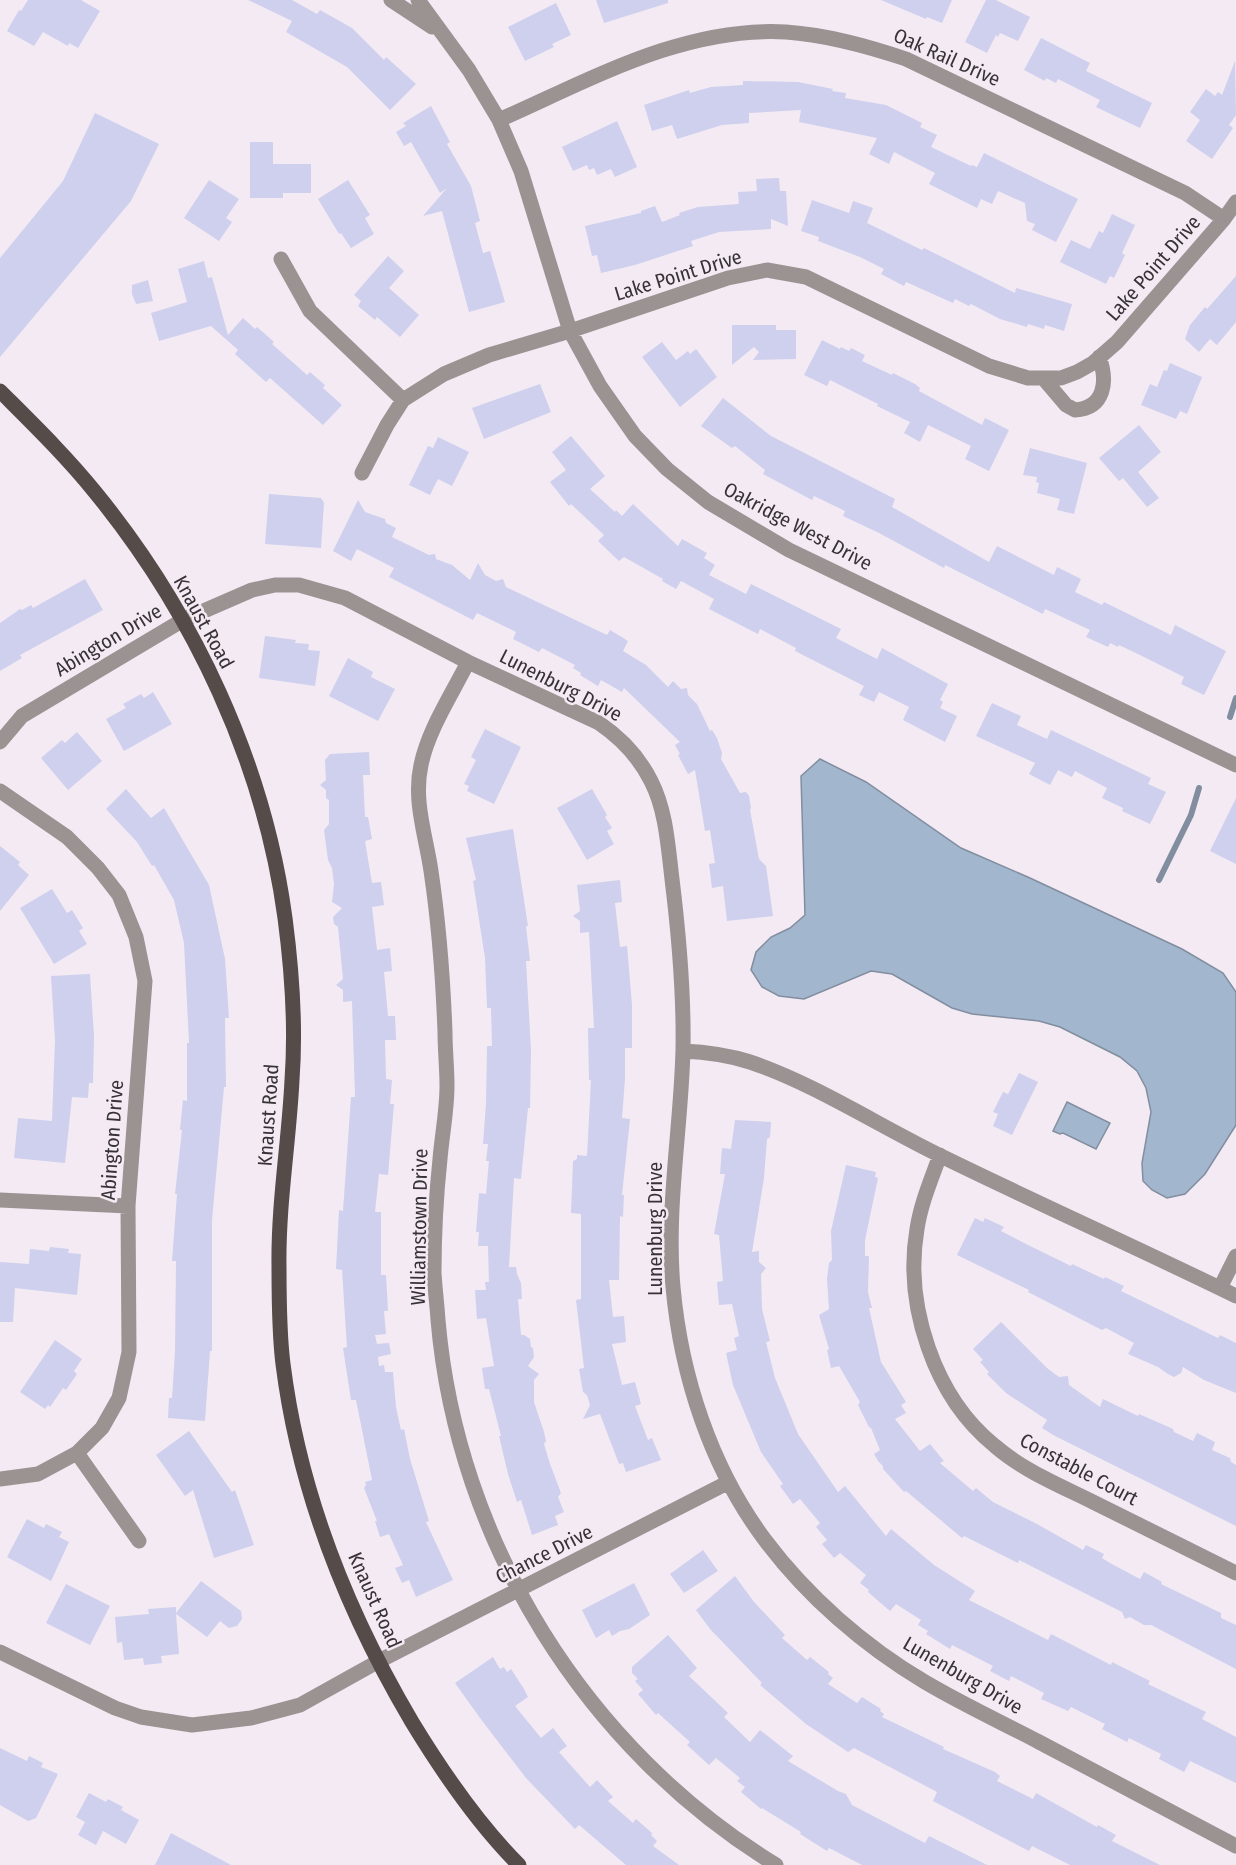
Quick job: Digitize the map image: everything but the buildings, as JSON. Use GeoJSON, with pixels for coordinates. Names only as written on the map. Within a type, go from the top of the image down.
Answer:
{"type":"FeatureCollection","features":[{"type":"Feature","properties":{"kind":"main road","name":"Knaust Road"},"geometry":{"type":"LineString","coordinates":[[0,391],[94,491],[128,536],[183,620],[209,671],[250,771],[275,864],[285,917],[294,1025],[293,1077],[279,1263],[283,1362],[307,1480],[323,1532],[359,1623],[411,1720],[453,1785],[503,1850],[519,1865]]}},
{"type":"Feature","properties":{"kind":"street","name":"Oakridge West Drive"},"geometry":{"type":"LineString","coordinates":[[391,0],[440,32]]}},
{"type":"Feature","properties":{"kind":"street","name":"Oakridge West Drive"},"geometry":{"type":"LineString","coordinates":[[418,0],[469,70],[499,120],[521,171],[570,331],[600,386],[635,436],[667,469],[708,501],[789,550],[1236,765]]}},
{"type":"Feature","properties":{"kind":"street","name":"Oak Rail Drive"},"geometry":{"type":"LineString","coordinates":[[499,120],[649,54],[707,39],[758,32],[811,34],[862,45],[906,59],[1185,193],[1224,219]]}},
{"type":"Feature","properties":{"kind":"street","name":"Lake Point Drive"},"geometry":{"type":"LineString","coordinates":[[363,473],[387,425],[403,400],[444,374],[489,355],[570,331],[728,278],[767,270],[806,277],[989,366],[1028,378],[1061,378],[1077,372],[1117,342],[1224,219],[1236,202]]}},
{"type":"Feature","properties":{"kind":"street"},"geometry":{"type":"LineString","coordinates":[[281,259],[310,311],[403,400]]}},
{"type":"Feature","properties":{"kind":"street"},"geometry":{"type":"LineString","coordinates":[[1043,378],[1066,405],[1075,410],[1091,407],[1102,394],[1104,378],[1099,357]]}},
{"type":"Feature","properties":{"kind":"street","name":"Lunenburg Drive"},"geometry":{"type":"LineString","coordinates":[[183,620],[252,590],[275,585],[299,585],[345,598],[468,662],[599,723],[616,735],[630,750],[652,782],[666,826],[680,940],[683,1051],[672,1209],[673,1286],[685,1362],[696,1405],[727,1483],[765,1540],[808,1590],[857,1635],[924,1681],[1236,1846]]}},
{"type":"Feature","properties":{"kind":"street","name":"Abington Drive"},"geometry":{"type":"LineString","coordinates":[[0,742],[22,716],[183,620]]}},
{"type":"Feature","properties":{"kind":"street","name":"Williamstown Drive"},"geometry":{"type":"LineString","coordinates":[[468,662],[426,745],[418,785],[418,804],[431,872],[443,977],[447,1088],[436,1199],[434,1276],[441,1351],[454,1426],[472,1485],[493,1540],[518,1591],[561,1661],[610,1725],[638,1755],[706,1816],[746,1847],[776,1865]]}},
{"type":"Feature","properties":{"kind":"street","name":"Abington Drive"},"geometry":{"type":"LineString","coordinates":[[0,791],[67,837],[98,868],[119,895],[136,937],[145,981],[128,1206],[129,1352],[119,1398],[102,1428],[77,1453],[38,1474],[0,1479]]}},
{"type":"Feature","properties":{"kind":"street"},"geometry":{"type":"LineString","coordinates":[[683,1051],[711,1053],[760,1066],[790,1078],[940,1155],[1236,1296]]}},
{"type":"Feature","properties":{"kind":"street","name":"Constable Court"},"geometry":{"type":"LineString","coordinates":[[940,1155],[922,1202],[916,1229],[913,1257],[914,1287],[924,1337],[933,1362],[962,1410],[992,1444],[1030,1471],[1236,1573]]}},
{"type":"Feature","properties":{"kind":"street"},"geometry":{"type":"LineString","coordinates":[[0,1200],[128,1206]]}},
{"type":"Feature","properties":{"kind":"street"},"geometry":{"type":"LineString","coordinates":[[1220,1288],[1236,1256]]}},
{"type":"Feature","properties":{"kind":"street"},"geometry":{"type":"LineString","coordinates":[[77,1453],[139,1541]]}},
{"type":"Feature","properties":{"kind":"street","name":"Chance Drive"},"geometry":{"type":"LineString","coordinates":[[0,1652],[115,1708],[141,1718],[192,1725],[251,1718],[300,1705],[379,1661],[727,1483]]}},
{"type":"Feature","properties":{"kind":"water"},"geometry":{"type":"Polygon","coordinates":[[[820,759],[866,782],[961,848],[1182,949],[1223,973],[1236,992],[1236,1125],[1205,1174],[1185,1194],[1167,1198],[1152,1190],[1143,1181],[1142,1163],[1151,1112],[1146,1088],[1137,1071],[1120,1057],[1060,1027],[1039,1021],[972,1014],[952,1008],[892,974],[871,971],[804,999],[779,996],[762,987],[751,970],[756,952],[771,937],[790,928],[805,915],[801,776],[820,759]]]}},
{"type":"Feature","properties":{"kind":"water"},"geometry":{"type":"Polygon","coordinates":[[[1067,1102],[1110,1123],[1096,1149],[1063,1133],[1053,1131],[1067,1102]]]}},
{"type":"Feature","properties":{"kind":"waterway"},"geometry":{"type":"LineString","coordinates":[[1230,717],[1236,698]]}},
{"type":"Feature","properties":{"kind":"waterway"},"geometry":{"type":"LineString","coordinates":[[1159,880],[1191,815],[1199,788]]}}]}
